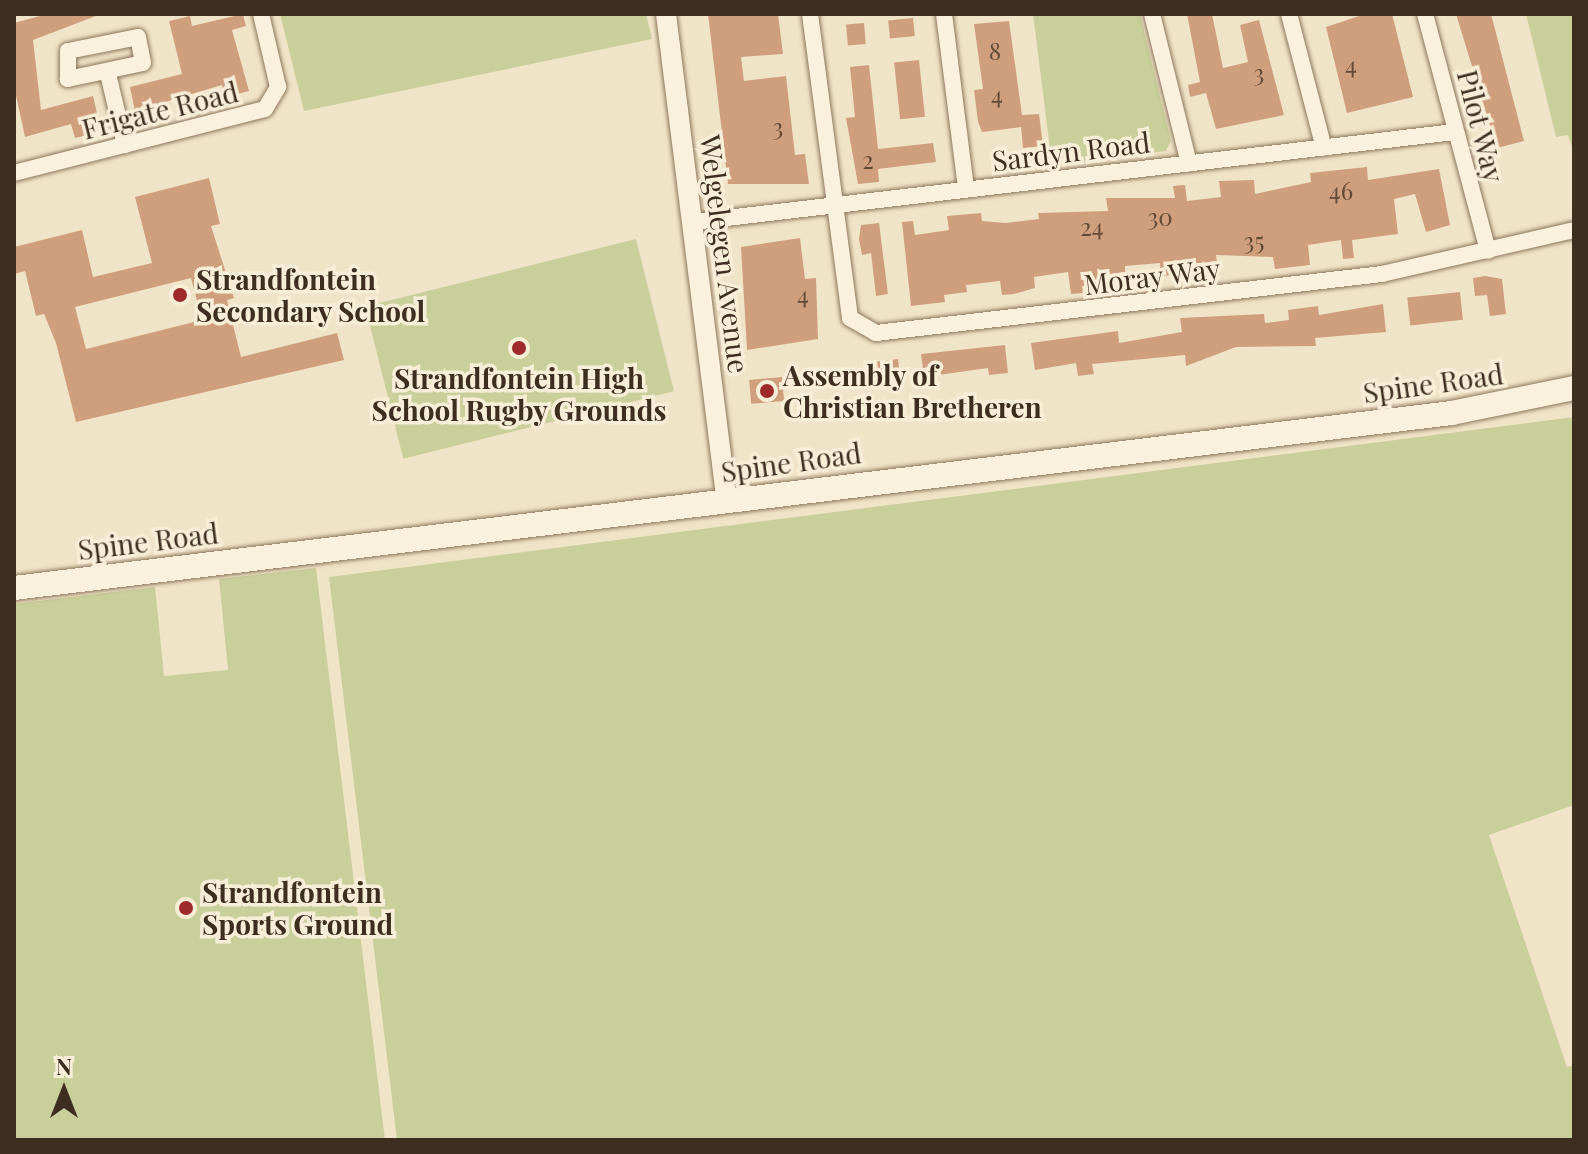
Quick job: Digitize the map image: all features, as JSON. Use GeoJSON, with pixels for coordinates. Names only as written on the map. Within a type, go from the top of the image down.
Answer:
{"type":"FeatureCollection","features":[{"type":"Feature","properties":{"kind":"main road","name":"Spine Road"},"geometry":{"type":"LineString","coordinates":[[14,588],[1451,413],[1574,388]]}},
{"type":"Feature","properties":{"kind":"street","name":"Frigate Road"},"geometry":{"type":"LineString","coordinates":[[14,173],[255,113],[273,103],[277,76],[261,14]]}},
{"type":"Feature","properties":{"kind":"street","name":"Welgelegen Avenue"},"geometry":{"type":"LineString","coordinates":[[666,14],[727,502]]}},
{"type":"Feature","properties":{"kind":"street"},"geometry":{"type":"LineString","coordinates":[[810,14],[832,206]]}},
{"type":"Feature","properties":{"kind":"street"},"geometry":{"type":"LineString","coordinates":[[944,14],[966,189]]}},
{"type":"Feature","properties":{"kind":"street"},"geometry":{"type":"LineString","coordinates":[[1152,14],[1189,164]]}},
{"type":"Feature","properties":{"kind":"street"},"geometry":{"type":"LineString","coordinates":[[1289,14],[1324,148]]}},
{"type":"Feature","properties":{"kind":"street","name":"Pilot Way"},"geometry":{"type":"LineString","coordinates":[[1425,14],[1488,251]]}},
{"type":"Feature","properties":{"kind":"street"},"geometry":{"type":"LineString","coordinates":[[138,37],[143,63],[108,74],[72,81],[63,57],[138,37]]}},
{"type":"Feature","properties":{"kind":"street"},"geometry":{"type":"LineString","coordinates":[[108,74],[125,145]]}},
{"type":"Feature","properties":{"kind":"street","name":"Sardyn Road"},"geometry":{"type":"LineString","coordinates":[[693,222],[1455,132]]}},
{"type":"Feature","properties":{"kind":"street","name":"Moray Way"},"geometry":{"type":"LineString","coordinates":[[832,206],[850,318],[876,333],[1382,274],[1574,230]]}},
{"type":"Feature","properties":{"kind":"green space"},"geometry":{"type":"Polygon","coordinates":[[[280,14],[646,14],[652,39],[304,111],[280,14]]]}},
{"type":"Feature","properties":{"kind":"green space"},"geometry":{"type":"Polygon","coordinates":[[[1033,14],[1140,14],[1171,141],[1166,151],[1052,165],[1033,14]]]}},
{"type":"Feature","properties":{"kind":"green space"},"geometry":{"type":"Polygon","coordinates":[[[1526,14],[1574,14],[1574,152],[1568,135],[1556,137],[1526,14]]]}},
{"type":"Feature","properties":{"kind":"green space","name":"Strandfontein High School Rugby Grounds"},"geometry":{"type":"Polygon","coordinates":[[[636,239],[674,391],[403,459],[365,306],[636,239]]]}},
{"type":"Feature","properties":{"kind":"green space"},"geometry":{"type":"Polygon","coordinates":[[[1574,417],[1574,805],[1489,835],[1567,1067],[1574,1065],[1574,1140],[397,1140],[329,577],[1574,417]]]}},
{"type":"Feature","properties":{"kind":"green space","name":"Strandfontein Sports Ground"},"geometry":{"type":"Polygon","coordinates":[[[316,568],[385,1140],[14,1140],[14,604],[155,587],[164,676],[228,670],[219,579],[316,568]]]}},
{"type":"Feature","properties":{"kind":"building"},"geometry":{"type":"Polygon","coordinates":[[[47,14],[101,14],[33,40],[41,110],[93,96],[100,126],[87,129],[88,135],[75,138],[71,124],[25,137],[14,86],[14,23],[47,14]]]}},
{"type":"Feature","properties":{"kind":"building"},"geometry":{"type":"Polygon","coordinates":[[[243,14],[246,26],[232,30],[249,91],[225,97],[222,85],[135,111],[130,87],[182,74],[169,21],[190,16],[192,26],[243,14]]]}},
{"type":"Feature","properties":{"kind":"building"},"geometry":{"type":"Polygon","coordinates":[[[708,14],[778,14],[783,54],[741,57],[744,81],[786,76],[795,155],[805,154],[809,184],[728,184],[708,14]]]}},
{"type":"Feature","properties":{"kind":"building"},"geometry":{"type":"Polygon","coordinates":[[[1187,14],[1212,14],[1223,68],[1248,62],[1240,25],[1259,20],[1284,115],[1216,129],[1206,93],[1190,97],[1188,85],[1200,82],[1187,14]]]}},
{"type":"Feature","properties":{"kind":"building"},"geometry":{"type":"Polygon","coordinates":[[[1365,14],[1392,14],[1413,97],[1347,113],[1326,27],[1365,14]]]}},
{"type":"Feature","properties":{"kind":"building"},"geometry":{"type":"Polygon","coordinates":[[[1456,14],[1491,14],[1524,141],[1497,148],[1456,14]]]}},
{"type":"Feature","properties":{"kind":"building"},"geometry":{"type":"Polygon","coordinates":[[[913,18],[915,36],[890,39],[888,21],[913,18]]]}},
{"type":"Feature","properties":{"kind":"building"},"geometry":{"type":"Polygon","coordinates":[[[1009,21],[1022,115],[1039,114],[1043,146],[1023,148],[1021,127],[982,132],[978,122],[974,90],[983,89],[974,24],[1009,21]]]}},
{"type":"Feature","properties":{"kind":"building"},"geometry":{"type":"Polygon","coordinates":[[[864,23],[866,44],[848,45],[846,25],[864,23]]]}},
{"type":"Feature","properties":{"kind":"building"},"geometry":{"type":"Polygon","coordinates":[[[919,60],[925,117],[900,119],[894,63],[919,60]]]}},
{"type":"Feature","properties":{"kind":"building"},"geometry":{"type":"Polygon","coordinates":[[[869,65],[878,149],[933,143],[936,162],[878,169],[879,182],[858,184],[846,118],[855,117],[850,67],[869,65]]]}},
{"type":"Feature","properties":{"kind":"building"},"geometry":{"type":"Polygon","coordinates":[[[1367,167],[1368,180],[1439,169],[1450,225],[1426,232],[1415,194],[1394,199],[1398,234],[1352,240],[1354,258],[1343,259],[1341,240],[1308,245],[1310,265],[1275,269],[1273,257],[1216,255],[1218,270],[1161,276],[1160,263],[1125,266],[1125,272],[1103,275],[1104,284],[1082,286],[1083,293],[1071,294],[1068,272],[1034,277],[1035,288],[1014,294],[1002,295],[1000,281],[966,285],[967,292],[944,295],[945,302],[911,306],[902,222],[913,221],[915,235],[949,230],[947,216],[981,213],[982,221],[1005,223],[1039,219],[1038,213],[1108,211],[1106,198],[1175,198],[1173,186],[1185,185],[1187,201],[1221,197],[1219,181],[1254,180],[1255,194],[1311,182],[1310,173],[1367,167]]]}},
{"type":"Feature","properties":{"kind":"building"},"geometry":{"type":"Polygon","coordinates":[[[209,178],[220,224],[211,226],[234,298],[227,300],[241,357],[337,333],[344,360],[76,422],[56,343],[44,314],[36,316],[25,271],[14,274],[14,247],[82,230],[93,277],[152,263],[135,197],[209,178]],[[191,278],[75,307],[86,349],[202,320],[191,278]]]}},
{"type":"Feature","properties":{"kind":"building"},"geometry":{"type":"Polygon","coordinates":[[[879,223],[888,294],[876,296],[871,253],[862,255],[859,239],[861,225],[879,223]]]}},
{"type":"Feature","properties":{"kind":"building"},"geometry":{"type":"Polygon","coordinates":[[[800,238],[805,279],[816,278],[818,339],[747,350],[741,247],[800,238]]]}},
{"type":"Feature","properties":{"kind":"building"},"geometry":{"type":"Polygon","coordinates":[[[1485,276],[1502,279],[1506,314],[1490,316],[1487,295],[1475,296],[1473,278],[1485,276]]]}},
{"type":"Feature","properties":{"kind":"building"},"geometry":{"type":"Polygon","coordinates":[[[1460,292],[1463,320],[1410,325],[1407,298],[1460,292]]]}},
{"type":"Feature","properties":{"kind":"building"},"geometry":{"type":"Polygon","coordinates":[[[1383,304],[1386,332],[1315,338],[1316,346],[1236,347],[1186,366],[1185,355],[1092,364],[1094,374],[1078,376],[1076,363],[1035,370],[1031,343],[1118,331],[1119,343],[1182,332],[1180,318],[1264,314],[1265,323],[1289,320],[1288,310],[1318,306],[1319,315],[1383,304]]]}},
{"type":"Feature","properties":{"kind":"building"},"geometry":{"type":"Polygon","coordinates":[[[1005,345],[1008,373],[989,375],[988,368],[924,377],[921,354],[1005,345]]]}},
{"type":"Feature","properties":{"kind":"building"},"geometry":{"type":"Polygon","coordinates":[[[898,359],[901,385],[880,387],[877,362],[898,359]]]}},
{"type":"Feature","properties":{"kind":"building","name":"Assembly of Christian Bretheren"},"geometry":{"type":"Polygon","coordinates":[[[782,377],[784,401],[751,404],[749,380],[782,377]]]}},
{"type":"Feature","properties":{"kind":"place","name":"Strandfontein Secondary School"},"geometry":{"type":"Point","coordinates":[180,295]}},
{"type":"Feature","properties":{"kind":"place","name":"Strandfontein High School Rugby Grounds"},"geometry":{"type":"Point","coordinates":[519,348]}},
{"type":"Feature","properties":{"kind":"place","name":"Assembly of Christian Bretheren"},"geometry":{"type":"Point","coordinates":[767,391]}},
{"type":"Feature","properties":{"kind":"place","name":"Strandfontein Sports Ground"},"geometry":{"type":"Point","coordinates":[186,908]}}]}
